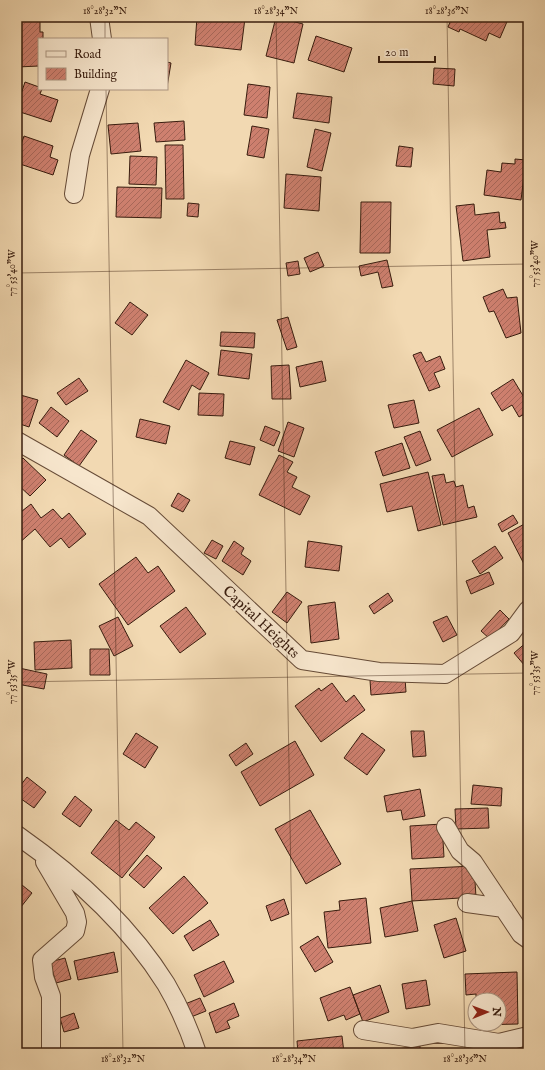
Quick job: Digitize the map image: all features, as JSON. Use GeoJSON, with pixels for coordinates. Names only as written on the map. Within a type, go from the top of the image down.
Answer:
{"type":"FeatureCollection","features":[{"type":"Feature","properties":{"kind":"street"},"geometry":{"type":"LineString","coordinates":[[99,17],[102,38]]}},
{"type":"Feature","properties":{"kind":"street"},"geometry":{"type":"LineString","coordinates":[[74,194],[80,155],[100,90]]}},
{"type":"Feature","properties":{"kind":"street","name":"Capital Heights"},"geometry":{"type":"LineString","coordinates":[[17,441],[149,516],[302,660],[379,672],[445,674],[511,633],[528,610]]}},
{"type":"Feature","properties":{"kind":"street"},"geometry":{"type":"LineString","coordinates":[[446,827],[460,851],[473,862],[521,934],[528,939]]}},
{"type":"Feature","properties":{"kind":"street"},"geometry":{"type":"LineString","coordinates":[[17,835],[40,852],[95,898],[137,944],[166,984],[186,1023],[197,1053]]}},
{"type":"Feature","properties":{"kind":"street"},"geometry":{"type":"LineString","coordinates":[[40,852],[75,913],[77,922],[75,931],[42,960],[44,977],[51,996],[51,1053]]}},
{"type":"Feature","properties":{"kind":"street"},"geometry":{"type":"LineString","coordinates":[[467,903],[504,908]]}},
{"type":"Feature","properties":{"kind":"street"},"geometry":{"type":"LineString","coordinates":[[363,1030],[412,1038],[438,1033],[499,1043],[528,1036]]}},
{"type":"Feature","properties":{"kind":"building"},"geometry":{"type":"Polygon","coordinates":[[[17,17],[25,17],[26,21],[40,20],[40,32],[43,32],[43,38],[38,38],[38,66],[17,67],[17,17]]]}},
{"type":"Feature","properties":{"kind":"building"},"geometry":{"type":"Polygon","coordinates":[[[197,17],[245,18],[241,50],[195,45],[197,17]]]}},
{"type":"Feature","properties":{"kind":"building"},"geometry":{"type":"Polygon","coordinates":[[[276,17],[303,24],[294,63],[266,56],[276,17]]]}},
{"type":"Feature","properties":{"kind":"building"},"geometry":{"type":"Polygon","coordinates":[[[452,17],[509,17],[500,38],[489,33],[486,41],[460,29],[459,32],[448,27],[452,17]]]}},
{"type":"Feature","properties":{"kind":"building"},"geometry":{"type":"Polygon","coordinates":[[[316,36],[352,48],[344,72],[308,60],[316,36]]]}},
{"type":"Feature","properties":{"kind":"building"},"geometry":{"type":"Polygon","coordinates":[[[168,62],[171,63],[168,81],[168,62]]]}},
{"type":"Feature","properties":{"kind":"building"},"geometry":{"type":"Polygon","coordinates":[[[434,68],[455,69],[454,86],[433,84],[434,68]]]}},
{"type":"Feature","properties":{"kind":"building"},"geometry":{"type":"Polygon","coordinates":[[[25,82],[38,87],[38,90],[42,90],[40,94],[58,100],[51,122],[17,111],[17,106],[25,82]]]}},
{"type":"Feature","properties":{"kind":"building"},"geometry":{"type":"Polygon","coordinates":[[[248,84],[270,87],[267,118],[244,115],[248,84]]]}},
{"type":"Feature","properties":{"kind":"building"},"geometry":{"type":"Polygon","coordinates":[[[297,93],[332,97],[329,123],[293,118],[297,93]]]}},
{"type":"Feature","properties":{"kind":"building"},"geometry":{"type":"Polygon","coordinates":[[[184,121],[185,140],[156,142],[154,123],[184,121]]]}},
{"type":"Feature","properties":{"kind":"building"},"geometry":{"type":"Polygon","coordinates":[[[138,123],[141,151],[111,154],[108,125],[138,123]]]}},
{"type":"Feature","properties":{"kind":"building"},"geometry":{"type":"Polygon","coordinates":[[[252,126],[269,129],[264,158],[247,155],[252,126]]]}},
{"type":"Feature","properties":{"kind":"building"},"geometry":{"type":"Polygon","coordinates":[[[315,129],[331,133],[322,171],[307,167],[315,129]]]}},
{"type":"Feature","properties":{"kind":"building"},"geometry":{"type":"Polygon","coordinates":[[[24,136],[53,146],[50,157],[58,160],[53,175],[17,163],[17,156],[24,136]]]}},
{"type":"Feature","properties":{"kind":"building"},"geometry":{"type":"Polygon","coordinates":[[[165,145],[183,145],[184,199],[166,199],[165,145]]]}},
{"type":"Feature","properties":{"kind":"building"},"geometry":{"type":"Polygon","coordinates":[[[399,146],[413,148],[411,167],[396,166],[399,146]]]}},
{"type":"Feature","properties":{"kind":"building"},"geometry":{"type":"Polygon","coordinates":[[[130,156],[157,157],[156,185],[129,184],[130,156]]]}},
{"type":"Feature","properties":{"kind":"building"},"geometry":{"type":"Polygon","coordinates":[[[515,159],[526,160],[521,200],[484,195],[487,170],[501,172],[502,163],[515,164],[515,159]]]}},
{"type":"Feature","properties":{"kind":"building"},"geometry":{"type":"Polygon","coordinates":[[[286,174],[321,177],[319,211],[284,208],[286,174]]]}},
{"type":"Feature","properties":{"kind":"building"},"geometry":{"type":"Polygon","coordinates":[[[117,187],[162,188],[161,218],[116,217],[117,187]]]}},
{"type":"Feature","properties":{"kind":"building"},"geometry":{"type":"Polygon","coordinates":[[[361,202],[391,202],[390,253],[360,253],[361,202]]]}},
{"type":"Feature","properties":{"kind":"building"},"geometry":{"type":"Polygon","coordinates":[[[188,203],[199,204],[198,217],[187,216],[188,203]]]}},
{"type":"Feature","properties":{"kind":"building"},"geometry":{"type":"Polygon","coordinates":[[[474,204],[475,215],[499,212],[500,223],[505,222],[506,228],[487,230],[490,257],[463,261],[456,206],[474,204]]]}},
{"type":"Feature","properties":{"kind":"building"},"geometry":{"type":"Polygon","coordinates":[[[318,252],[324,266],[310,272],[304,258],[318,252]]]}},
{"type":"Feature","properties":{"kind":"building"},"geometry":{"type":"Polygon","coordinates":[[[387,260],[393,286],[382,288],[378,272],[361,276],[359,266],[387,260]]]}},
{"type":"Feature","properties":{"kind":"building"},"geometry":{"type":"Polygon","coordinates":[[[298,261],[300,274],[288,276],[286,263],[298,261]]]}},
{"type":"Feature","properties":{"kind":"building"},"geometry":{"type":"Polygon","coordinates":[[[503,289],[507,298],[517,297],[521,333],[506,338],[494,311],[489,312],[483,297],[503,289]]]}},
{"type":"Feature","properties":{"kind":"building"},"geometry":{"type":"Polygon","coordinates":[[[130,302],[148,315],[132,335],[115,323],[130,302]]]}},
{"type":"Feature","properties":{"kind":"building"},"geometry":{"type":"Polygon","coordinates":[[[288,317],[297,347],[287,350],[277,320],[288,317]]]}},
{"type":"Feature","properties":{"kind":"building"},"geometry":{"type":"Polygon","coordinates":[[[221,332],[255,333],[254,348],[220,346],[221,332]]]}},
{"type":"Feature","properties":{"kind":"building"},"geometry":{"type":"Polygon","coordinates":[[[221,350],[252,354],[249,379],[218,375],[221,350]]]}},
{"type":"Feature","properties":{"kind":"building"},"geometry":{"type":"Polygon","coordinates":[[[421,352],[426,362],[440,356],[445,369],[434,373],[440,387],[429,391],[413,355],[421,352]]]}},
{"type":"Feature","properties":{"kind":"building"},"geometry":{"type":"Polygon","coordinates":[[[186,360],[209,373],[200,390],[192,385],[179,410],[163,402],[186,360]]]}},
{"type":"Feature","properties":{"kind":"building"},"geometry":{"type":"Polygon","coordinates":[[[322,361],[326,381],[300,387],[296,367],[322,361]]]}},
{"type":"Feature","properties":{"kind":"building"},"geometry":{"type":"Polygon","coordinates":[[[289,365],[291,399],[272,399],[271,366],[289,365]]]}},
{"type":"Feature","properties":{"kind":"building"},"geometry":{"type":"Polygon","coordinates":[[[79,378],[88,391],[66,405],[57,393],[79,378]]]}},
{"type":"Feature","properties":{"kind":"building"},"geometry":{"type":"Polygon","coordinates":[[[513,379],[528,404],[528,412],[519,417],[512,405],[502,411],[491,393],[513,379]]]}},
{"type":"Feature","properties":{"kind":"building"},"geometry":{"type":"Polygon","coordinates":[[[199,393],[224,394],[223,416],[198,415],[199,393]]]}},
{"type":"Feature","properties":{"kind":"building"},"geometry":{"type":"Polygon","coordinates":[[[17,394],[38,400],[29,427],[17,423],[17,394]]]}},
{"type":"Feature","properties":{"kind":"building"},"geometry":{"type":"Polygon","coordinates":[[[414,400],[419,423],[394,428],[388,405],[414,400]]]}},
{"type":"Feature","properties":{"kind":"building"},"geometry":{"type":"Polygon","coordinates":[[[51,407],[69,421],[57,437],[39,423],[51,407]]]}},
{"type":"Feature","properties":{"kind":"building"},"geometry":{"type":"Polygon","coordinates":[[[479,408],[493,435],[452,457],[437,430],[479,408]]]}},
{"type":"Feature","properties":{"kind":"building"},"geometry":{"type":"Polygon","coordinates":[[[140,419],[170,426],[166,444],[136,437],[140,419]]]}},
{"type":"Feature","properties":{"kind":"building"},"geometry":{"type":"Polygon","coordinates":[[[288,422],[304,428],[294,457],[278,451],[288,422]]]}},
{"type":"Feature","properties":{"kind":"building"},"geometry":{"type":"Polygon","coordinates":[[[265,426],[280,432],[274,446],[260,440],[265,426]]]}},
{"type":"Feature","properties":{"kind":"building"},"geometry":{"type":"Polygon","coordinates":[[[81,430],[97,441],[79,466],[64,455],[81,430]]]}},
{"type":"Feature","properties":{"kind":"building"},"geometry":{"type":"Polygon","coordinates":[[[420,431],[431,460],[416,466],[404,437],[420,431]]]}},
{"type":"Feature","properties":{"kind":"building"},"geometry":{"type":"Polygon","coordinates":[[[230,441],[255,447],[250,465],[225,458],[230,441]]]}},
{"type":"Feature","properties":{"kind":"building"},"geometry":{"type":"Polygon","coordinates":[[[402,443],[410,468],[383,476],[375,452],[402,443]]]}},
{"type":"Feature","properties":{"kind":"building"},"geometry":{"type":"Polygon","coordinates":[[[279,455],[293,462],[287,472],[297,477],[292,487],[310,496],[300,515],[259,495],[279,455]]]}},
{"type":"Feature","properties":{"kind":"building"},"geometry":{"type":"Polygon","coordinates":[[[23,458],[46,480],[30,496],[17,484],[17,464],[23,458]]]}},
{"type":"Feature","properties":{"kind":"building"},"geometry":{"type":"Polygon","coordinates":[[[428,472],[441,525],[418,531],[412,506],[387,512],[380,484],[428,472]]]}},
{"type":"Feature","properties":{"kind":"building"},"geometry":{"type":"Polygon","coordinates":[[[444,474],[446,483],[454,481],[456,487],[463,485],[468,508],[474,506],[477,517],[443,525],[432,476],[444,474]]]}},
{"type":"Feature","properties":{"kind":"building"},"geometry":{"type":"Polygon","coordinates":[[[178,493],[190,500],[183,512],[171,506],[178,493]]]}},
{"type":"Feature","properties":{"kind":"building"},"geometry":{"type":"Polygon","coordinates":[[[31,504],[41,518],[53,509],[62,519],[69,513],[86,534],[69,548],[61,538],[50,547],[35,529],[18,544],[17,515],[31,504]]]}},
{"type":"Feature","properties":{"kind":"building"},"geometry":{"type":"Polygon","coordinates":[[[513,515],[518,523],[502,532],[498,524],[513,515]]]}},
{"type":"Feature","properties":{"kind":"building"},"geometry":{"type":"Polygon","coordinates":[[[528,522],[528,562],[524,564],[508,533],[528,522]]]}},
{"type":"Feature","properties":{"kind":"building"},"geometry":{"type":"Polygon","coordinates":[[[212,540],[223,546],[216,559],[204,553],[212,540]]]}},
{"type":"Feature","properties":{"kind":"building"},"geometry":{"type":"Polygon","coordinates":[[[234,541],[244,548],[241,554],[251,561],[243,575],[222,561],[234,541]]]}},
{"type":"Feature","properties":{"kind":"building"},"geometry":{"type":"Polygon","coordinates":[[[308,541],[342,546],[339,571],[305,567],[308,541]]]}},
{"type":"Feature","properties":{"kind":"building"},"geometry":{"type":"Polygon","coordinates":[[[495,546],[503,558],[480,574],[472,561],[495,546]]]}},
{"type":"Feature","properties":{"kind":"building"},"geometry":{"type":"Polygon","coordinates":[[[136,557],[148,573],[158,566],[175,591],[128,625],[99,584],[136,557]]]}},
{"type":"Feature","properties":{"kind":"building"},"geometry":{"type":"Polygon","coordinates":[[[489,572],[494,584],[471,594],[466,581],[489,572]]]}},
{"type":"Feature","properties":{"kind":"building"},"geometry":{"type":"Polygon","coordinates":[[[287,592],[302,602],[287,623],[272,612],[287,592]]]}},
{"type":"Feature","properties":{"kind":"building"},"geometry":{"type":"Polygon","coordinates":[[[388,593],[393,601],[374,614],[369,606],[388,593]]]}},
{"type":"Feature","properties":{"kind":"building"},"geometry":{"type":"Polygon","coordinates":[[[335,602],[339,639],[311,643],[308,606],[335,602]]]}},
{"type":"Feature","properties":{"kind":"building"},"geometry":{"type":"Polygon","coordinates":[[[186,607],[206,634],[180,653],[160,626],[186,607]]]}},
{"type":"Feature","properties":{"kind":"building"},"geometry":{"type":"Polygon","coordinates":[[[500,610],[509,619],[490,639],[481,631],[500,610]]]}},
{"type":"Feature","properties":{"kind":"building"},"geometry":{"type":"Polygon","coordinates":[[[447,616],[457,635],[443,642],[433,622],[447,616]]]}},
{"type":"Feature","properties":{"kind":"building"},"geometry":{"type":"Polygon","coordinates":[[[118,617],[133,646],[114,656],[99,626],[118,617]]]}},
{"type":"Feature","properties":{"kind":"building"},"geometry":{"type":"Polygon","coordinates":[[[71,640],[72,668],[35,670],[34,642],[71,640]]]}},
{"type":"Feature","properties":{"kind":"building"},"geometry":{"type":"Polygon","coordinates":[[[528,641],[528,664],[525,666],[514,653],[528,641]]]}},
{"type":"Feature","properties":{"kind":"building"},"geometry":{"type":"Polygon","coordinates":[[[90,649],[109,649],[110,675],[90,675],[90,649]]]}},
{"type":"Feature","properties":{"kind":"building"},"geometry":{"type":"Polygon","coordinates":[[[19,668],[47,674],[44,689],[17,684],[19,668]]]}},
{"type":"Feature","properties":{"kind":"building"},"geometry":{"type":"Polygon","coordinates":[[[405,678],[406,692],[371,695],[370,680],[405,678]]]}},
{"type":"Feature","properties":{"kind":"building"},"geometry":{"type":"Polygon","coordinates":[[[332,683],[346,702],[354,695],[365,710],[321,742],[295,706],[319,688],[321,691],[332,683]]]}},
{"type":"Feature","properties":{"kind":"building"},"geometry":{"type":"Polygon","coordinates":[[[411,731],[424,731],[426,756],[413,757],[411,731]]]}},
{"type":"Feature","properties":{"kind":"building"},"geometry":{"type":"Polygon","coordinates":[[[136,733],[158,747],[145,768],[123,754],[136,733]]]}},
{"type":"Feature","properties":{"kind":"building"},"geometry":{"type":"Polygon","coordinates":[[[362,733],[385,750],[367,775],[344,758],[362,733]]]}},
{"type":"Feature","properties":{"kind":"building"},"geometry":{"type":"Polygon","coordinates":[[[295,741],[314,775],[260,806],[241,772],[295,741]]]}},
{"type":"Feature","properties":{"kind":"building"},"geometry":{"type":"Polygon","coordinates":[[[246,743],[253,754],[236,766],[229,755],[246,743]]]}},
{"type":"Feature","properties":{"kind":"building"},"geometry":{"type":"Polygon","coordinates":[[[27,777],[46,792],[34,808],[17,796],[17,790],[27,777]]]}},
{"type":"Feature","properties":{"kind":"building"},"geometry":{"type":"Polygon","coordinates":[[[473,785],[502,788],[501,806],[471,804],[473,785]]]}},
{"type":"Feature","properties":{"kind":"building"},"geometry":{"type":"Polygon","coordinates":[[[420,789],[425,816],[403,820],[401,810],[387,812],[384,796],[420,789]]]}},
{"type":"Feature","properties":{"kind":"building"},"geometry":{"type":"Polygon","coordinates":[[[75,796],[92,810],[80,827],[62,814],[75,796]]]}},
{"type":"Feature","properties":{"kind":"building"},"geometry":{"type":"Polygon","coordinates":[[[488,808],[489,828],[456,829],[455,809],[488,808]]]}},
{"type":"Feature","properties":{"kind":"building"},"geometry":{"type":"Polygon","coordinates":[[[310,810],[341,864],[306,884],[275,829],[310,810]]]}},
{"type":"Feature","properties":{"kind":"building"},"geometry":{"type":"Polygon","coordinates":[[[116,820],[129,830],[136,822],[155,837],[122,878],[91,853],[116,820]]]}},
{"type":"Feature","properties":{"kind":"building"},"geometry":{"type":"Polygon","coordinates":[[[442,824],[444,857],[412,859],[410,826],[442,824]]]}},
{"type":"Feature","properties":{"kind":"building"},"geometry":{"type":"Polygon","coordinates":[[[147,855],[162,868],[144,888],[129,875],[147,855]]]}},
{"type":"Feature","properties":{"kind":"building"},"geometry":{"type":"Polygon","coordinates":[[[474,866],[476,897],[412,901],[410,869],[474,866]]]}},
{"type":"Feature","properties":{"kind":"building"},"geometry":{"type":"Polygon","coordinates":[[[184,876],[208,903],[173,934],[149,908],[184,876]]]}},
{"type":"Feature","properties":{"kind":"building"},"geometry":{"type":"Polygon","coordinates":[[[17,881],[32,893],[17,912],[17,881]]]}},
{"type":"Feature","properties":{"kind":"building"},"geometry":{"type":"Polygon","coordinates":[[[366,898],[371,943],[328,948],[324,912],[340,910],[339,901],[366,898]]]}},
{"type":"Feature","properties":{"kind":"building"},"geometry":{"type":"Polygon","coordinates":[[[284,899],[289,914],[271,921],[266,906],[284,899]]]}},
{"type":"Feature","properties":{"kind":"building"},"geometry":{"type":"Polygon","coordinates":[[[412,901],[418,931],[385,937],[380,908],[412,901]]]}},
{"type":"Feature","properties":{"kind":"building"},"geometry":{"type":"Polygon","coordinates":[[[456,918],[466,951],[444,958],[434,925],[456,918]]]}},
{"type":"Feature","properties":{"kind":"building"},"geometry":{"type":"Polygon","coordinates":[[[210,920],[219,935],[193,951],[184,936],[210,920]]]}},
{"type":"Feature","properties":{"kind":"building"},"geometry":{"type":"Polygon","coordinates":[[[318,936],[333,962],[315,972],[300,947],[318,936]]]}},
{"type":"Feature","properties":{"kind":"building"},"geometry":{"type":"Polygon","coordinates":[[[114,952],[118,972],[78,980],[74,961],[114,952]]]}},
{"type":"Feature","properties":{"kind":"building"},"geometry":{"type":"Polygon","coordinates":[[[65,958],[71,979],[56,983],[50,962],[65,958]]]}},
{"type":"Feature","properties":{"kind":"building"},"geometry":{"type":"Polygon","coordinates":[[[224,961],[234,982],[204,997],[194,975],[224,961]]]}},
{"type":"Feature","properties":{"kind":"building"},"geometry":{"type":"Polygon","coordinates":[[[517,972],[518,1024],[507,1024],[507,992],[467,992],[466,995],[465,974],[517,972]]]}},
{"type":"Feature","properties":{"kind":"building"},"geometry":{"type":"Polygon","coordinates":[[[426,980],[430,1005],[406,1009],[402,984],[426,980]]]}},
{"type":"Feature","properties":{"kind":"building"},"geometry":{"type":"Polygon","coordinates":[[[380,985],[389,1012],[363,1022],[353,995],[380,985]]]}},
{"type":"Feature","properties":{"kind":"building"},"geometry":{"type":"Polygon","coordinates":[[[350,987],[360,1014],[346,1020],[344,1015],[328,1021],[320,998],[350,987]]]}},
{"type":"Feature","properties":{"kind":"building"},"geometry":{"type":"Polygon","coordinates":[[[200,998],[206,1011],[191,1017],[185,1004],[200,998]]]}},
{"type":"Feature","properties":{"kind":"building"},"geometry":{"type":"Polygon","coordinates":[[[234,1003],[239,1016],[227,1021],[230,1028],[216,1033],[209,1013],[234,1003]]]}},
{"type":"Feature","properties":{"kind":"building"},"geometry":{"type":"Polygon","coordinates":[[[74,1013],[79,1028],[64,1032],[60,1018],[74,1013]]]}},
{"type":"Feature","properties":{"kind":"building"},"geometry":{"type":"Polygon","coordinates":[[[342,1036],[344,1053],[298,1053],[297,1041],[342,1036]]]}},
{"type":"Feature","properties":{"kind":"building"},"geometry":{"type":"Polygon","coordinates":[[[420,1046],[420,1053],[390,1053],[390,1050],[420,1046]]]}}]}
